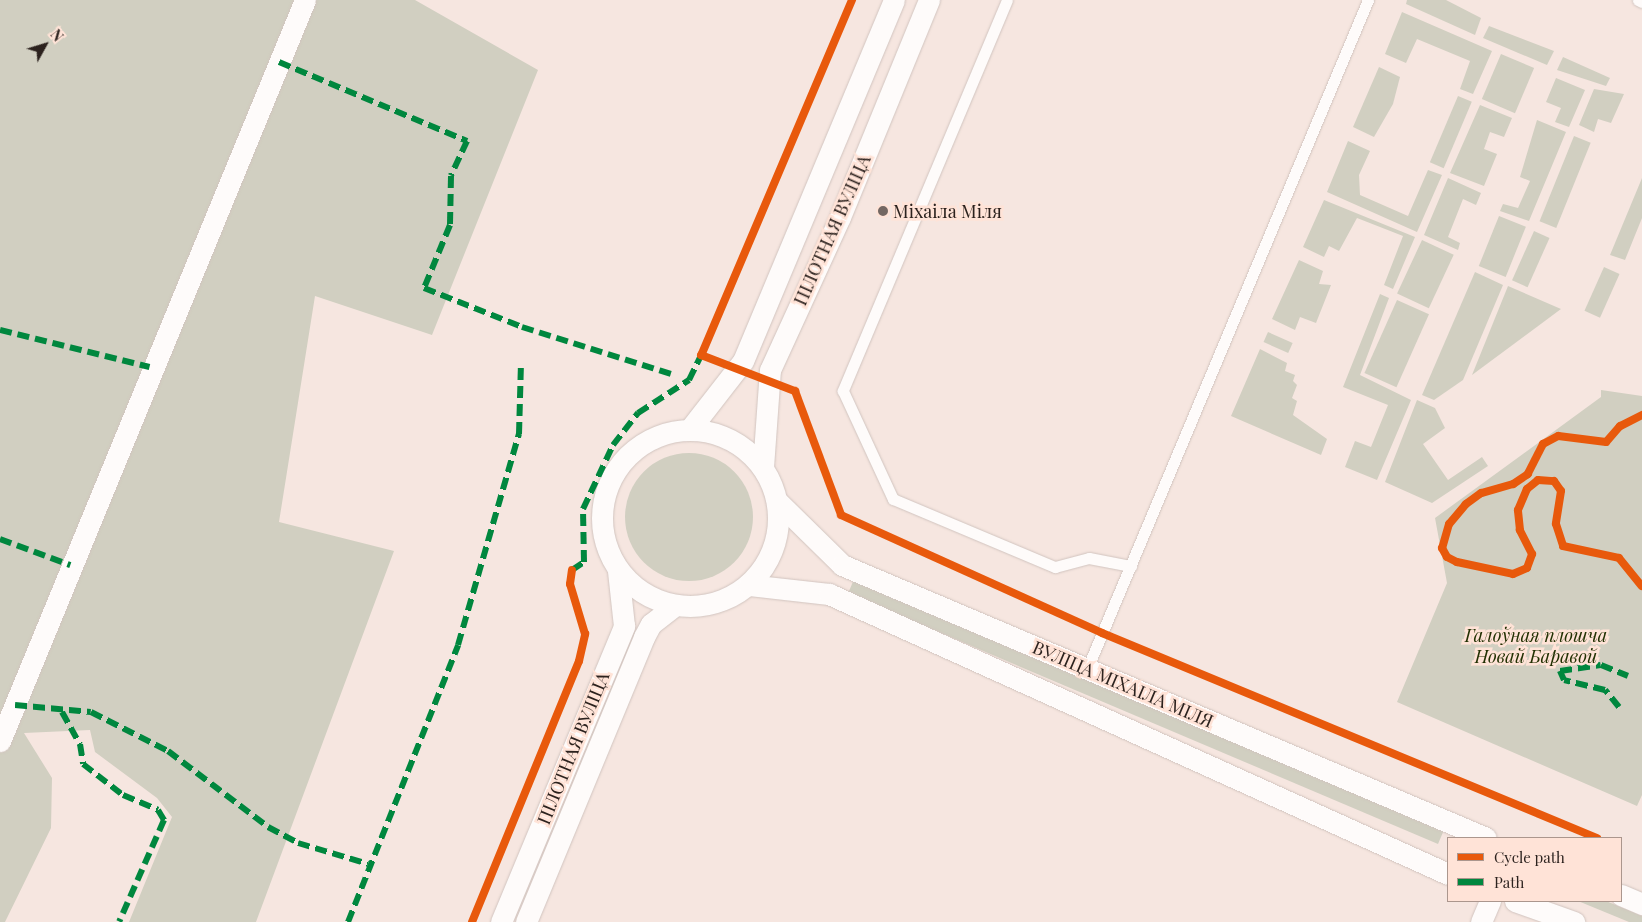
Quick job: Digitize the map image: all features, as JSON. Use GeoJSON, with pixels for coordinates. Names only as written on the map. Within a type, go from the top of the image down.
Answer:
{"type":"FeatureCollection","features":[{"type":"Feature","properties":{"kind":"street"},"geometry":{"type":"LineString","coordinates":[[0,741],[305,0]]}},
{"type":"Feature","properties":{"kind":"street","name":"ПІЛОТНАЯ ВУЛІЦА"},"geometry":{"type":"LineString","coordinates":[[690,429],[744,361],[894,0]]}},
{"type":"Feature","properties":{"kind":"street","name":"ПІЛОТНАЯ ВУЛІЦА"},"geometry":{"type":"LineString","coordinates":[[763,467],[770,370],[840,217],[929,0]]}},
{"type":"Feature","properties":{"kind":"street"},"geometry":{"type":"LineString","coordinates":[[690,429],[718,434],[743,447],[763,467],[778,502],[774,548],[749,585],[723,601],[693,607],[675,605],[638,590],[618,571],[606,546],[601,518],[606,491],[618,466],[638,446],[662,434],[690,429]]}},
{"type":"Feature","properties":{"kind":"street","name":"ВУЛІЦА МІХАІЛА МІЛЯ"},"geometry":{"type":"LineString","coordinates":[[778,502],[842,565],[1484,837]]}},
{"type":"Feature","properties":{"kind":"street","name":"ПІЛОТНАЯ ВУЛІЦА"},"geometry":{"type":"LineString","coordinates":[[501,922],[624,626],[618,571]]}},
{"type":"Feature","properties":{"kind":"street","name":"ВУЛІЦА МІХАІЛА МІЛЯ"},"geometry":{"type":"LineString","coordinates":[[749,585],[829,594],[1447,874]]}},
{"type":"Feature","properties":{"kind":"street","name":"ПІЛОТНАЯ ВУЛІЦА"},"geometry":{"type":"LineString","coordinates":[[526,922],[644,638],[652,624],[675,605]]}},
{"type":"Feature","properties":{"kind":"street"},"geometry":{"type":"LineString","coordinates":[[1622,895],[1642,904]]}},
{"type":"Feature","properties":{"kind":"street"},"geometry":{"type":"LineString","coordinates":[[1481,922],[1490,902]]}},
{"type":"Feature","properties":{"kind":"street"},"geometry":{"type":"LineString","coordinates":[[1518,902],[1574,922]]}},
{"type":"Feature","properties":{"kind":"lane"},"geometry":{"type":"LineString","coordinates":[[1008,0],[843,391],[893,499],[1055,567],[1089,558],[1131,566]]}},
{"type":"Feature","properties":{"kind":"lane"},"geometry":{"type":"LineString","coordinates":[[1087,669],[1368,0]]}},
{"type":"Feature","properties":{"kind":"lane"},"geometry":{"type":"LineString","coordinates":[[1638,0],[1642,2]]}},
{"type":"Feature","properties":{"kind":"green space"},"geometry":{"type":"Polygon","coordinates":[[[0,0],[415,0],[538,70],[432,335],[315,296],[279,522],[394,551],[256,922],[129,922],[172,817],[157,798],[95,752],[90,730],[24,733],[52,778],[51,828],[5,922],[0,922],[0,0]]]}},
{"type":"Feature","properties":{"kind":"green space"},"geometry":{"type":"Polygon","coordinates":[[[1407,0],[1446,0],[1481,18],[1475,35],[1406,4],[1407,0]]]}},
{"type":"Feature","properties":{"kind":"green space"},"geometry":{"type":"Polygon","coordinates":[[[1402,12],[1492,51],[1473,94],[1460,89],[1470,61],[1417,39],[1406,63],[1385,54],[1402,12]]]}},
{"type":"Feature","properties":{"kind":"green space"},"geometry":{"type":"Polygon","coordinates":[[[1489,26],[1554,51],[1547,65],[1483,38],[1489,26]]]}},
{"type":"Feature","properties":{"kind":"green space"},"geometry":{"type":"Polygon","coordinates":[[[1501,54],[1534,68],[1515,113],[1482,99],[1501,54]]]}},
{"type":"Feature","properties":{"kind":"green space"},"geometry":{"type":"Polygon","coordinates":[[[1563,57],[1610,78],[1606,86],[1557,70],[1563,57]]]}},
{"type":"Feature","properties":{"kind":"green space"},"geometry":{"type":"Polygon","coordinates":[[[1379,67],[1400,77],[1393,104],[1374,137],[1353,127],[1379,67]]]}},
{"type":"Feature","properties":{"kind":"green space"},"geometry":{"type":"Polygon","coordinates":[[[1556,78],[1585,90],[1569,127],[1555,122],[1561,108],[1546,102],[1556,78]]]}},
{"type":"Feature","properties":{"kind":"green space"},"geometry":{"type":"Polygon","coordinates":[[[1594,89],[1624,94],[1611,123],[1598,119],[1594,132],[1579,125],[1594,89]]]}},
{"type":"Feature","properties":{"kind":"green space"},"geometry":{"type":"Polygon","coordinates":[[[1458,96],[1472,102],[1444,168],[1430,162],[1458,96]]]}},
{"type":"Feature","properties":{"kind":"green space"},"geometry":{"type":"Polygon","coordinates":[[[1480,105],[1512,118],[1504,137],[1490,132],[1484,149],[1497,154],[1484,186],[1450,173],[1480,105]]]}},
{"type":"Feature","properties":{"kind":"green space"},"geometry":{"type":"Polygon","coordinates":[[[1537,120],[1566,132],[1529,221],[1500,211],[1503,204],[1518,208],[1530,181],[1520,177],[1537,120]]]}},
{"type":"Feature","properties":{"kind":"green space"},"geometry":{"type":"Polygon","coordinates":[[[1574,136],[1591,143],[1556,228],[1540,221],[1574,136]]]}},
{"type":"Feature","properties":{"kind":"green space"},"geometry":{"type":"Polygon","coordinates":[[[1348,141],[1370,151],[1359,175],[1360,195],[1408,216],[1428,170],[1442,175],[1417,232],[1327,192],[1348,141]]]}},
{"type":"Feature","properties":{"kind":"green space"},"geometry":{"type":"Polygon","coordinates":[[[1448,178],[1481,193],[1476,205],[1463,199],[1448,237],[1460,243],[1458,250],[1424,235],[1448,178]]]}},
{"type":"Feature","properties":{"kind":"green space"},"geometry":{"type":"Polygon","coordinates":[[[1642,178],[1642,218],[1625,260],[1610,255],[1642,178]]]}},
{"type":"Feature","properties":{"kind":"green space"},"geometry":{"type":"Polygon","coordinates":[[[1324,200],[1415,237],[1393,289],[1384,285],[1403,236],[1357,218],[1339,251],[1329,246],[1324,257],[1303,247],[1324,200]]]}},
{"type":"Feature","properties":{"kind":"green space"},"geometry":{"type":"Polygon","coordinates":[[[1499,216],[1526,227],[1506,277],[1479,266],[1499,216]]]}},
{"type":"Feature","properties":{"kind":"green space"},"geometry":{"type":"Polygon","coordinates":[[[1534,231],[1550,238],[1528,287],[1512,280],[1534,231]]]}},
{"type":"Feature","properties":{"kind":"green space"},"geometry":{"type":"Polygon","coordinates":[[[1422,240],[1454,255],[1429,308],[1397,293],[1422,240]]]}},
{"type":"Feature","properties":{"kind":"green space"},"geometry":{"type":"Polygon","coordinates":[[[1299,260],[1323,271],[1319,284],[1331,285],[1316,323],[1300,317],[1295,330],[1272,319],[1299,260]]]}},
{"type":"Feature","properties":{"kind":"green space"},"geometry":{"type":"Polygon","coordinates":[[[1604,267],[1620,274],[1600,318],[1584,311],[1604,267]]]}},
{"type":"Feature","properties":{"kind":"green space"},"geometry":{"type":"Polygon","coordinates":[[[1475,272],[1503,285],[1463,380],[1434,400],[1422,395],[1475,272]]]}},
{"type":"Feature","properties":{"kind":"green space"},"geometry":{"type":"Polygon","coordinates":[[[1508,286],[1561,309],[1472,375],[1508,286]]]}},
{"type":"Feature","properties":{"kind":"green space"},"geometry":{"type":"Polygon","coordinates":[[[1380,294],[1389,298],[1360,375],[1411,400],[1377,480],[1345,467],[1355,441],[1371,447],[1388,405],[1343,387],[1380,294]]]}},
{"type":"Feature","properties":{"kind":"green space"},"geometry":{"type":"Polygon","coordinates":[[[1397,300],[1429,314],[1396,387],[1364,373],[1397,300]]]}},
{"type":"Feature","properties":{"kind":"green space"},"geometry":{"type":"Polygon","coordinates":[[[1268,332],[1293,343],[1288,353],[1264,342],[1268,332]]]}},
{"type":"Feature","properties":{"kind":"green space"},"geometry":{"type":"Polygon","coordinates":[[[1260,349],[1287,363],[1285,371],[1295,375],[1293,381],[1297,385],[1292,398],[1297,401],[1293,415],[1327,439],[1321,455],[1231,416],[1260,349]]]}},
{"type":"Feature","properties":{"kind":"green space","name":"Галоўная плошча Новай Баравой"},"geometry":{"type":"Polygon","coordinates":[[[1601,390],[1642,396],[1642,795],[1637,806],[1397,702],[1447,583],[1435,518],[1601,397],[1601,390]]]}},
{"type":"Feature","properties":{"kind":"green space"},"geometry":{"type":"Polygon","coordinates":[[[1417,400],[1435,408],[1445,428],[1423,444],[1448,480],[1482,457],[1488,466],[1432,503],[1385,482],[1417,400]]]}},
{"type":"Feature","properties":{"kind":"green space"},"geometry":{"type":"Polygon","coordinates":[[[689,453],[713,458],[734,472],[748,493],[753,517],[748,541],[734,562],[713,576],[689,581],[665,576],[644,562],[630,541],[625,517],[630,493],[644,472],[665,458],[689,453]]]}},
{"type":"Feature","properties":{"kind":"green space"},"geometry":{"type":"Polygon","coordinates":[[[855,577],[1445,827],[1438,844],[848,594],[855,577]]]}},
{"type":"Feature","properties":{"kind":"green space"},"geometry":{"type":"Polygon","coordinates":[[[1580,902],[1608,902],[1642,916],[1642,922],[1629,922],[1580,902]]]}},
{"type":"Feature","properties":{"kind":"marked path"},"geometry":{"type":"LineString","coordinates":[[279,62],[467,141],[451,176],[450,225],[424,288],[522,327],[671,374]]}},
{"type":"Feature","properties":{"kind":"marked path"},"geometry":{"type":"LineString","coordinates":[[0,330],[150,367]]}},
{"type":"Feature","properties":{"kind":"marked path"},"geometry":{"type":"LineString","coordinates":[[572,570],[584,562],[583,509],[613,445],[638,413],[689,380],[701,355]]}},
{"type":"Feature","properties":{"kind":"marked path"},"geometry":{"type":"LineString","coordinates":[[348,922],[458,645],[519,434],[521,363]]}},
{"type":"Feature","properties":{"kind":"marked path"},"geometry":{"type":"LineString","coordinates":[[0,539],[70,565]]}},
{"type":"Feature","properties":{"kind":"marked path"},"geometry":{"type":"LineString","coordinates":[[1619,707],[1605,690],[1564,680],[1560,671],[1601,665],[1628,676]]}},
{"type":"Feature","properties":{"kind":"marked path"},"geometry":{"type":"LineString","coordinates":[[15,705],[91,712],[168,751],[268,827],[298,843],[368,864]]}},
{"type":"Feature","properties":{"kind":"marked path"},"geometry":{"type":"LineString","coordinates":[[62,712],[80,744],[83,764],[123,795],[158,810],[164,820],[119,922]]}},
{"type":"Feature","properties":{"kind":"cycle path"},"geometry":{"type":"LineString","coordinates":[[852,0],[701,355],[795,391],[841,515],[1102,633],[1595,837]]}},
{"type":"Feature","properties":{"kind":"cycle path"},"geometry":{"type":"LineString","coordinates":[[1642,415],[1620,426],[1606,442],[1558,436],[1543,444],[1528,474],[1513,484],[1481,493],[1466,504],[1449,524],[1442,548],[1447,557],[1457,562],[1513,574],[1527,568],[1532,554],[1520,530],[1518,510],[1527,489],[1538,480],[1554,481],[1561,491],[1556,524],[1563,546],[1619,558],[1642,586]]}},
{"type":"Feature","properties":{"kind":"cycle path"},"geometry":{"type":"LineString","coordinates":[[472,922],[579,661],[585,634],[570,584],[572,570]]}},
{"type":"Feature","properties":{"kind":"place","name":"Міхаіла Міля"},"geometry":{"type":"Point","coordinates":[883,211]}}]}
